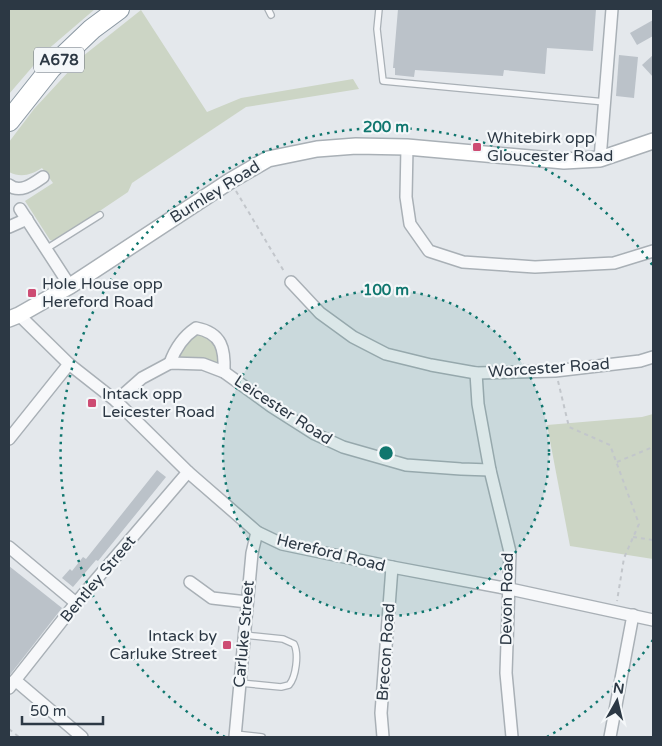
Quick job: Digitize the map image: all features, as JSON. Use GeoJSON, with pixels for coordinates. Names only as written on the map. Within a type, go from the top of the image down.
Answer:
{"type":"FeatureCollection","features":[{"type":"Feature","properties":{"kind":"highway","name":"A678"},"geometry":{"type":"LineString","coordinates":[[9,121],[51,68],[92,29],[119,9]]}},
{"type":"Feature","properties":{"kind":"street"},"geometry":{"type":"LineString","coordinates":[[600,160],[612,9]]}},
{"type":"Feature","properties":{"kind":"street","name":"Burnley Road"},"geometry":{"type":"LineString","coordinates":[[14,318],[70,286],[230,181],[268,159],[317,149],[356,146],[407,147],[564,162],[600,160],[653,141]]}},
{"type":"Feature","properties":{"kind":"street"},"geometry":{"type":"LineString","coordinates":[[407,147],[406,197],[410,224],[429,251],[463,262],[535,267],[614,262],[653,251]]}},
{"type":"Feature","properties":{"kind":"street"},"geometry":{"type":"LineString","coordinates":[[9,185],[15,189],[20,189],[28,187],[43,177]]}},
{"type":"Feature","properties":{"kind":"street"},"geometry":{"type":"LineString","coordinates":[[20,209],[70,286]]}},
{"type":"Feature","properties":{"kind":"street"},"geometry":{"type":"LineString","coordinates":[[9,227],[27,220]]}},
{"type":"Feature","properties":{"kind":"street","name":"Worcester Road"},"geometry":{"type":"LineString","coordinates":[[291,282],[320,313],[353,337],[386,354],[431,365],[476,374],[555,371],[640,361],[653,356]]}},
{"type":"Feature","properties":{"kind":"street","name":"Hereford Road"},"geometry":{"type":"LineString","coordinates":[[14,318],[116,401],[188,472],[256,532],[282,544],[392,568],[510,589],[653,620]]}},
{"type":"Feature","properties":{"kind":"street","name":"Leicester Road"},"geometry":{"type":"LineString","coordinates":[[170,363],[173,354],[186,335],[196,328],[207,330],[216,336],[225,353],[224,372]]}},
{"type":"Feature","properties":{"kind":"street","name":"Leicester Road"},"geometry":{"type":"LineString","coordinates":[[116,401],[142,378],[170,363],[203,364],[224,372],[314,434],[343,447],[406,465],[490,470]]}},
{"type":"Feature","properties":{"kind":"street"},"geometry":{"type":"LineString","coordinates":[[9,439],[69,364]]}},
{"type":"Feature","properties":{"kind":"street","name":"Devon Road"},"geometry":{"type":"LineString","coordinates":[[476,374],[478,404],[490,470],[510,552],[506,673],[512,737]]}},
{"type":"Feature","properties":{"kind":"street","name":"Bentley Street"},"geometry":{"type":"LineString","coordinates":[[12,684],[76,603],[188,472]]}},
{"type":"Feature","properties":{"kind":"street","name":"Carluke Street"},"geometry":{"type":"LineString","coordinates":[[235,736],[252,553],[256,532]]}},
{"type":"Feature","properties":{"kind":"street"},"geometry":{"type":"LineString","coordinates":[[9,547],[76,603]]}},
{"type":"Feature","properties":{"kind":"street","name":"Brecon Road"},"geometry":{"type":"LineString","coordinates":[[383,737],[381,713],[392,568]]}},
{"type":"Feature","properties":{"kind":"street"},"geometry":{"type":"LineString","coordinates":[[190,582],[212,598],[247,602]]}},
{"type":"Feature","properties":{"kind":"street"},"geometry":{"type":"LineString","coordinates":[[610,737],[633,615]]}},
{"type":"Feature","properties":{"kind":"street"},"geometry":{"type":"LineString","coordinates":[[12,684],[82,737]]}},
{"type":"Feature","properties":{"kind":"lane"},"geometry":{"type":"LineString","coordinates":[[379,9],[377,29],[383,81],[605,102]]}},
{"type":"Feature","properties":{"kind":"lane"},"geometry":{"type":"LineString","coordinates":[[46,249],[100,215]]}},
{"type":"Feature","properties":{"kind":"lane"},"geometry":{"type":"LineString","coordinates":[[240,683],[281,687],[289,685],[293,678],[296,651],[294,644],[283,639],[244,635]]}},
{"type":"Feature","properties":{"kind":"lane"},"geometry":{"type":"LineString","coordinates":[[235,736],[262,737]]}},
{"type":"Feature","properties":{"kind":"path"},"geometry":{"type":"LineString","coordinates":[[230,181],[291,282]]}},
{"type":"Feature","properties":{"kind":"path"},"geometry":{"type":"LineString","coordinates":[[555,371],[570,427],[610,445],[640,524],[624,558],[615,611]]}},
{"type":"Feature","properties":{"kind":"path"},"geometry":{"type":"LineString","coordinates":[[617,462],[653,447]]}},
{"type":"Feature","properties":{"kind":"path"},"geometry":{"type":"LineString","coordinates":[[633,537],[653,540]]}},
{"type":"Feature","properties":{"kind":"path"},"geometry":{"type":"LineString","coordinates":[[9,729],[19,737]]}},
{"type":"Feature","properties":{"kind":"green space"},"geometry":{"type":"Polygon","coordinates":[[[9,9],[95,9],[46,51],[9,94],[9,9]]]}},
{"type":"Feature","properties":{"kind":"green space"},"geometry":{"type":"Polygon","coordinates":[[[141,10],[207,112],[241,98],[353,79],[359,89],[246,107],[132,183],[128,192],[55,241],[50,240],[25,201],[53,183],[42,168],[26,175],[9,172],[9,142],[34,109],[83,56],[141,10]]]}},
{"type":"Feature","properties":{"kind":"green space"},"geometry":{"type":"Polygon","coordinates":[[[196,328],[216,336],[224,372],[170,363],[196,328]]]}},
{"type":"Feature","properties":{"kind":"green space"},"geometry":{"type":"Polygon","coordinates":[[[653,414],[653,559],[570,546],[547,425],[642,417],[653,414]]]}},
{"type":"Feature","properties":{"kind":"building"},"geometry":{"type":"Polygon","coordinates":[[[398,9],[596,9],[593,51],[547,48],[545,74],[504,70],[503,76],[415,70],[414,77],[395,75],[395,68],[393,68],[398,9]]]}},
{"type":"Feature","properties":{"kind":"building"},"geometry":{"type":"Polygon","coordinates":[[[653,20],[653,36],[637,45],[630,33],[653,20]]]}},
{"type":"Feature","properties":{"kind":"building"},"geometry":{"type":"Polygon","coordinates":[[[619,55],[638,57],[634,98],[616,96],[619,55]]]}},
{"type":"Feature","properties":{"kind":"building"},"geometry":{"type":"Polygon","coordinates":[[[653,55],[653,77],[642,65],[653,55]]]}},
{"type":"Feature","properties":{"kind":"building"},"geometry":{"type":"Polygon","coordinates":[[[157,470],[166,477],[98,561],[96,560],[73,587],[62,578],[70,569],[72,571],[83,557],[86,559],[157,470]]]}},
{"type":"Feature","properties":{"kind":"building"},"geometry":{"type":"Polygon","coordinates":[[[9,566],[62,608],[9,676],[9,566]]]}},
{"type":"Feature","properties":{"kind":"place","name":"Whitebirk opp Gloucester Road"},"geometry":{"type":"Point","coordinates":[477,147]}},
{"type":"Feature","properties":{"kind":"place","name":"Hole House opp Hereford Road"},"geometry":{"type":"Point","coordinates":[32,293]}},
{"type":"Feature","properties":{"kind":"place","name":"Intack opp Leicester Road"},"geometry":{"type":"Point","coordinates":[92,403]}},
{"type":"Feature","properties":{"kind":"place","name":"Intack by Carluke Street"},"geometry":{"type":"Point","coordinates":[227,645]}}]}
